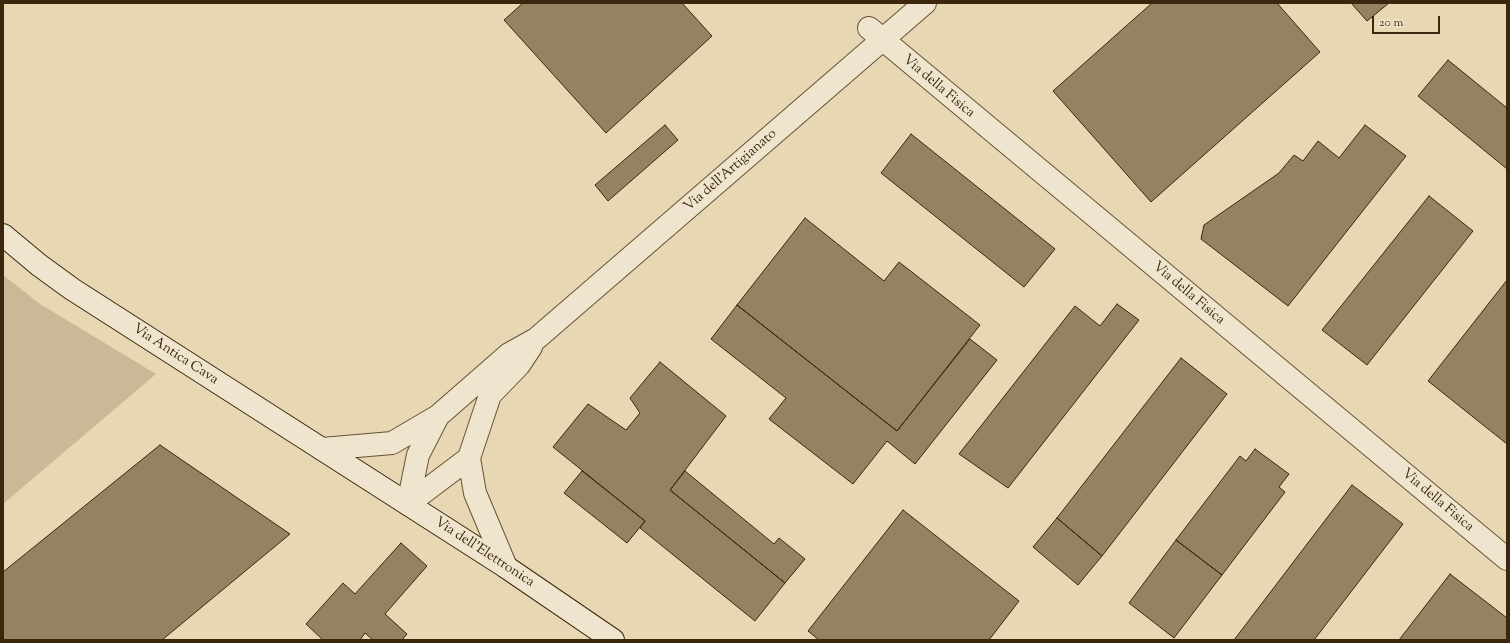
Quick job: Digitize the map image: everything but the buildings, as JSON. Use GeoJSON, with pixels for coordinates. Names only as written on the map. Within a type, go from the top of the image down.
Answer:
{"type":"FeatureCollection","features":[{"type":"Feature","properties":{"kind":"street","name":"Via dell'Artigianato"},"geometry":{"type":"LineString","coordinates":[[322,449],[392,442],[438,416],[509,354],[536,339],[876,34],[925,3]]}},
{"type":"Feature","properties":{"kind":"street","name":"Via della Fisica"},"geometry":{"type":"LineString","coordinates":[[876,34],[1507,559]]}},
{"type":"Feature","properties":{"kind":"street","name":"Via Antica Cava"},"geometry":{"type":"LineString","coordinates":[[3,235],[39,265],[72,289],[353,469]]}},
{"type":"Feature","properties":{"kind":"street","name":"Via dell'Artigianato"},"geometry":{"type":"LineString","coordinates":[[506,567],[475,493],[470,458],[490,395],[519,365],[536,339]]}},
{"type":"Feature","properties":{"kind":"street","name":"Via dell'Artigianato"},"geometry":{"type":"LineString","coordinates":[[408,504],[418,455],[438,416]]}},
{"type":"Feature","properties":{"kind":"street"},"geometry":{"type":"LineString","coordinates":[[408,504],[470,458]]}},
{"type":"Feature","properties":{"kind":"street","name":"Via dell'Elettronica"},"geometry":{"type":"LineString","coordinates":[[353,469],[506,567],[602,638]]}},
{"type":"Feature","properties":{"kind":"shaded area"},"geometry":{"type":"Polygon","coordinates":[[[3,275],[40,304],[156,374],[3,504],[3,275]]]}}]}
